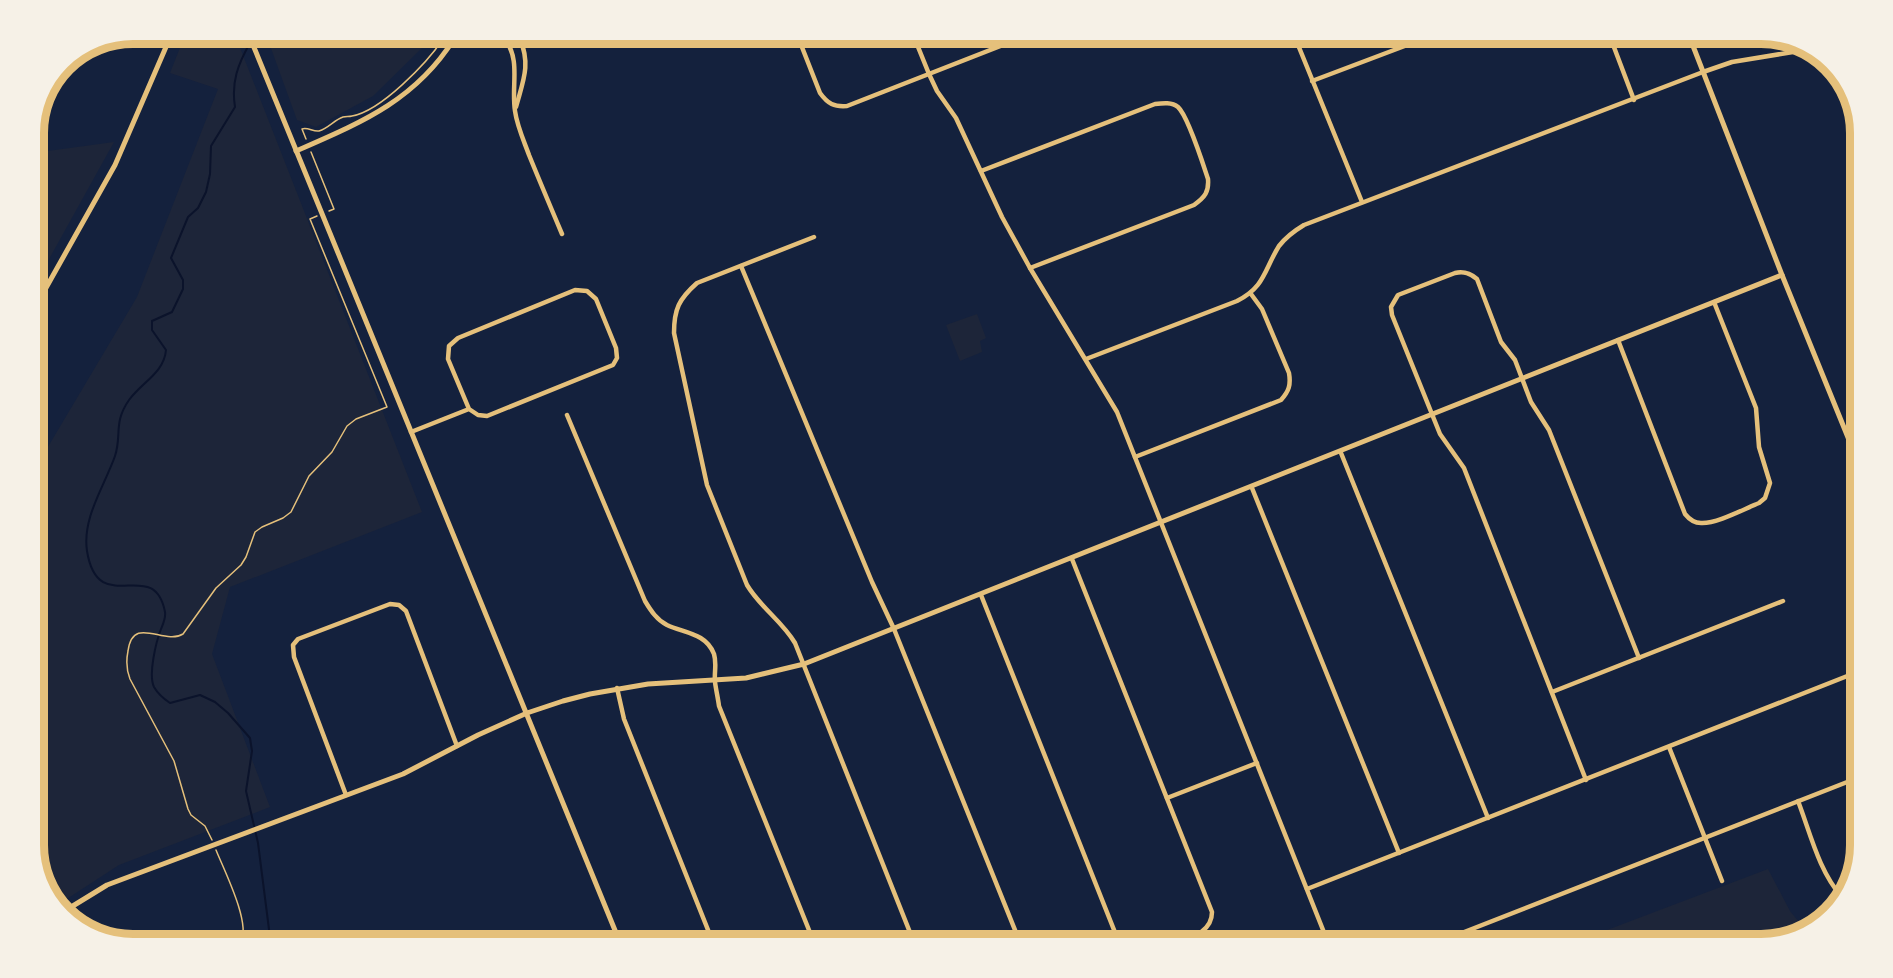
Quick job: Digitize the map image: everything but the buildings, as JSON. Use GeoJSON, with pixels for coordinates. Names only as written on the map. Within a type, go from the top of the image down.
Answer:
{"type":"FeatureCollection","features":[{"type":"Feature","properties":{"kind":"street"},"geometry":{"type":"LineString","coordinates":[[44,291],[115,165],[168,44]]}},
{"type":"Feature","properties":{"kind":"street"},"geometry":{"type":"LineString","coordinates":[[253,44],[616,934]]}},
{"type":"Feature","properties":{"kind":"street"},"geometry":{"type":"LineString","coordinates":[[296,150],[358,124],[385,109],[413,88],[442,59],[451,44]]}},
{"type":"Feature","properties":{"kind":"street"},"geometry":{"type":"LineString","coordinates":[[509,44],[515,62],[513,89],[515,112],[522,138],[562,234]]}},
{"type":"Feature","properties":{"kind":"street"},"geometry":{"type":"LineString","coordinates":[[515,112],[526,65],[527,54],[522,44]]}},
{"type":"Feature","properties":{"kind":"street"},"geometry":{"type":"LineString","coordinates":[[801,44],[820,93],[826,101],[836,107],[847,106],[1006,44]]}},
{"type":"Feature","properties":{"kind":"street"},"geometry":{"type":"LineString","coordinates":[[917,44],[937,91],[956,118],[1002,217],[1117,412],[1325,934]]}},
{"type":"Feature","properties":{"kind":"street"},"geometry":{"type":"LineString","coordinates":[[1298,44],[1362,202]]}},
{"type":"Feature","properties":{"kind":"street"},"geometry":{"type":"LineString","coordinates":[[1312,81],[1410,44]]}},
{"type":"Feature","properties":{"kind":"street"},"geometry":{"type":"LineString","coordinates":[[1613,44],[1634,100]]}},
{"type":"Feature","properties":{"kind":"street"},"geometry":{"type":"LineString","coordinates":[[1692,44],[1849,441]]}},
{"type":"Feature","properties":{"kind":"street"},"geometry":{"type":"LineString","coordinates":[[1086,359],[1251,294],[1265,276],[1279,246],[1289,234],[1304,225],[1703,72],[1732,62],[1796,52]]}},
{"type":"Feature","properties":{"kind":"street"},"geometry":{"type":"LineString","coordinates":[[981,171],[1155,104],[1168,103],[1178,107],[1184,117],[1208,179],[1209,189],[1204,198],[1194,205],[1030,268]]}},
{"type":"Feature","properties":{"kind":"street"},"geometry":{"type":"LineString","coordinates":[[814,237],[697,283],[684,295],[677,309],[674,333],[707,485],[747,585],[753,596],[787,630],[804,664],[911,934]]}},
{"type":"Feature","properties":{"kind":"street"},"geometry":{"type":"LineString","coordinates":[[741,266],[872,582],[894,629],[1017,934]]}},
{"type":"Feature","properties":{"kind":"street"},"geometry":{"type":"LineString","coordinates":[[1586,780],[1464,468],[1440,434],[1392,315],[1391,307],[1398,295],[1463,271],[1477,279],[1502,342],[1515,360],[1531,402],[1549,430],[1639,658]]}},
{"type":"Feature","properties":{"kind":"street"},"geometry":{"type":"LineString","coordinates":[[70,908],[107,885],[417,768],[526,713],[617,688],[746,678],[804,664],[1341,453],[1432,414],[1782,275]]}},
{"type":"Feature","properties":{"kind":"street"},"geometry":{"type":"LineString","coordinates":[[575,290],[587,291],[596,299],[616,348],[617,358],[613,365],[487,416],[478,415],[469,409],[447,359],[449,346],[458,338],[575,290]]}},
{"type":"Feature","properties":{"kind":"street"},"geometry":{"type":"LineString","coordinates":[[1135,457],[1281,400],[1287,393],[1290,384],[1289,373],[1262,309],[1251,294]]}},
{"type":"Feature","properties":{"kind":"street"},"geometry":{"type":"LineString","coordinates":[[1618,340],[1685,514],[1701,524],[1760,503],[1766,498],[1770,483],[1759,447],[1756,408],[1714,302]]}},
{"type":"Feature","properties":{"kind":"street"},"geometry":{"type":"LineString","coordinates":[[411,432],[469,409]]}},
{"type":"Feature","properties":{"kind":"street"},"geometry":{"type":"LineString","coordinates":[[567,415],[652,614],[666,625],[697,635],[713,652],[719,706],[811,934]]}},
{"type":"Feature","properties":{"kind":"street"},"geometry":{"type":"LineString","coordinates":[[1341,453],[1488,818]]}},
{"type":"Feature","properties":{"kind":"street"},"geometry":{"type":"LineString","coordinates":[[1252,488],[1399,853]]}},
{"type":"Feature","properties":{"kind":"street"},"geometry":{"type":"LineString","coordinates":[[1072,559],[1212,912],[1209,927],[1197,934]]}},
{"type":"Feature","properties":{"kind":"street"},"geometry":{"type":"LineString","coordinates":[[981,595],[1115,934]]}},
{"type":"Feature","properties":{"kind":"street"},"geometry":{"type":"LineString","coordinates":[[1552,692],[1783,602]]}},
{"type":"Feature","properties":{"kind":"street"},"geometry":{"type":"LineString","coordinates":[[346,795],[294,657],[293,645],[298,639],[390,604],[399,605],[406,611],[457,746]]}},
{"type":"Feature","properties":{"kind":"street"},"geometry":{"type":"LineString","coordinates":[[1307,889],[1850,675]]}},
{"type":"Feature","properties":{"kind":"street"},"geometry":{"type":"LineString","coordinates":[[617,688],[624,719],[710,934]]}},
{"type":"Feature","properties":{"kind":"street"},"geometry":{"type":"LineString","coordinates":[[1669,747],[1722,881]]}},
{"type":"Feature","properties":{"kind":"street"},"geometry":{"type":"LineString","coordinates":[[1167,798],[1257,763]]}},
{"type":"Feature","properties":{"kind":"street"},"geometry":{"type":"LineString","coordinates":[[1459,934],[1850,781]]}},
{"type":"Feature","properties":{"kind":"street"},"geometry":{"type":"LineString","coordinates":[[1798,801],[1824,868],[1837,890]]}},
{"type":"Feature","properties":{"kind":"path"},"geometry":{"type":"LineString","coordinates":[[303,131],[302,129],[305,128],[318,131],[331,126],[345,116],[353,116],[375,105],[416,73],[439,44]]}},
{"type":"Feature","properties":{"kind":"path"},"geometry":{"type":"LineString","coordinates":[[313,156],[334,209],[329,211]]}},
{"type":"Feature","properties":{"kind":"path"},"geometry":{"type":"LineString","coordinates":[[208,833],[205,826],[191,815],[188,809],[174,761],[127,671],[129,644],[133,636],[138,633],[149,632],[169,638],[183,634],[216,588],[241,565],[255,532],[262,526],[283,518],[291,512],[309,476],[332,452],[347,426],[356,419],[387,407],[310,219],[316,217]]}},
{"type":"Feature","properties":{"kind":"path"},"geometry":{"type":"LineString","coordinates":[[223,867],[241,914],[244,934]]}},
{"type":"Feature","properties":{"kind":"shaded area"},"geometry":{"type":"Polygon","coordinates":[[[181,44],[239,44],[422,512],[230,587],[212,654],[270,807],[119,865],[64,901],[48,874],[44,851],[44,453],[137,297],[218,89],[170,73],[181,44]]]}},
{"type":"Feature","properties":{"kind":"shaded area"},"geometry":{"type":"Polygon","coordinates":[[[269,44],[426,44],[373,96],[316,127],[297,120],[269,44]]]}},
{"type":"Feature","properties":{"kind":"shaded area"},"geometry":{"type":"Polygon","coordinates":[[[114,142],[44,268],[44,152],[114,142]]]}},
{"type":"Feature","properties":{"kind":"shaded area"},"geometry":{"type":"Polygon","coordinates":[[[977,314],[986,338],[980,341],[982,352],[960,361],[946,325],[977,314]]]}},
{"type":"Feature","properties":{"kind":"shaded area"},"geometry":{"type":"Polygon","coordinates":[[[1768,869],[1790,911],[1801,925],[1772,934],[1597,934],[1768,869]]]}},
{"type":"Feature","properties":{"kind":"waterway"},"geometry":{"type":"LineString","coordinates":[[249,44],[236,73],[235,107],[211,146],[210,174],[206,192],[198,208],[188,217],[171,258],[183,280],[183,289],[172,312],[152,321],[152,330],[166,350],[164,358],[157,371],[134,394],[124,408],[119,422],[115,456],[95,503],[86,539],[93,571],[102,581],[114,585],[138,585],[150,588],[159,596],[165,614],[152,667],[152,682],[157,692],[170,703],[200,695],[215,702],[250,738],[252,751],[246,791],[258,843],[270,934]]}}]}
